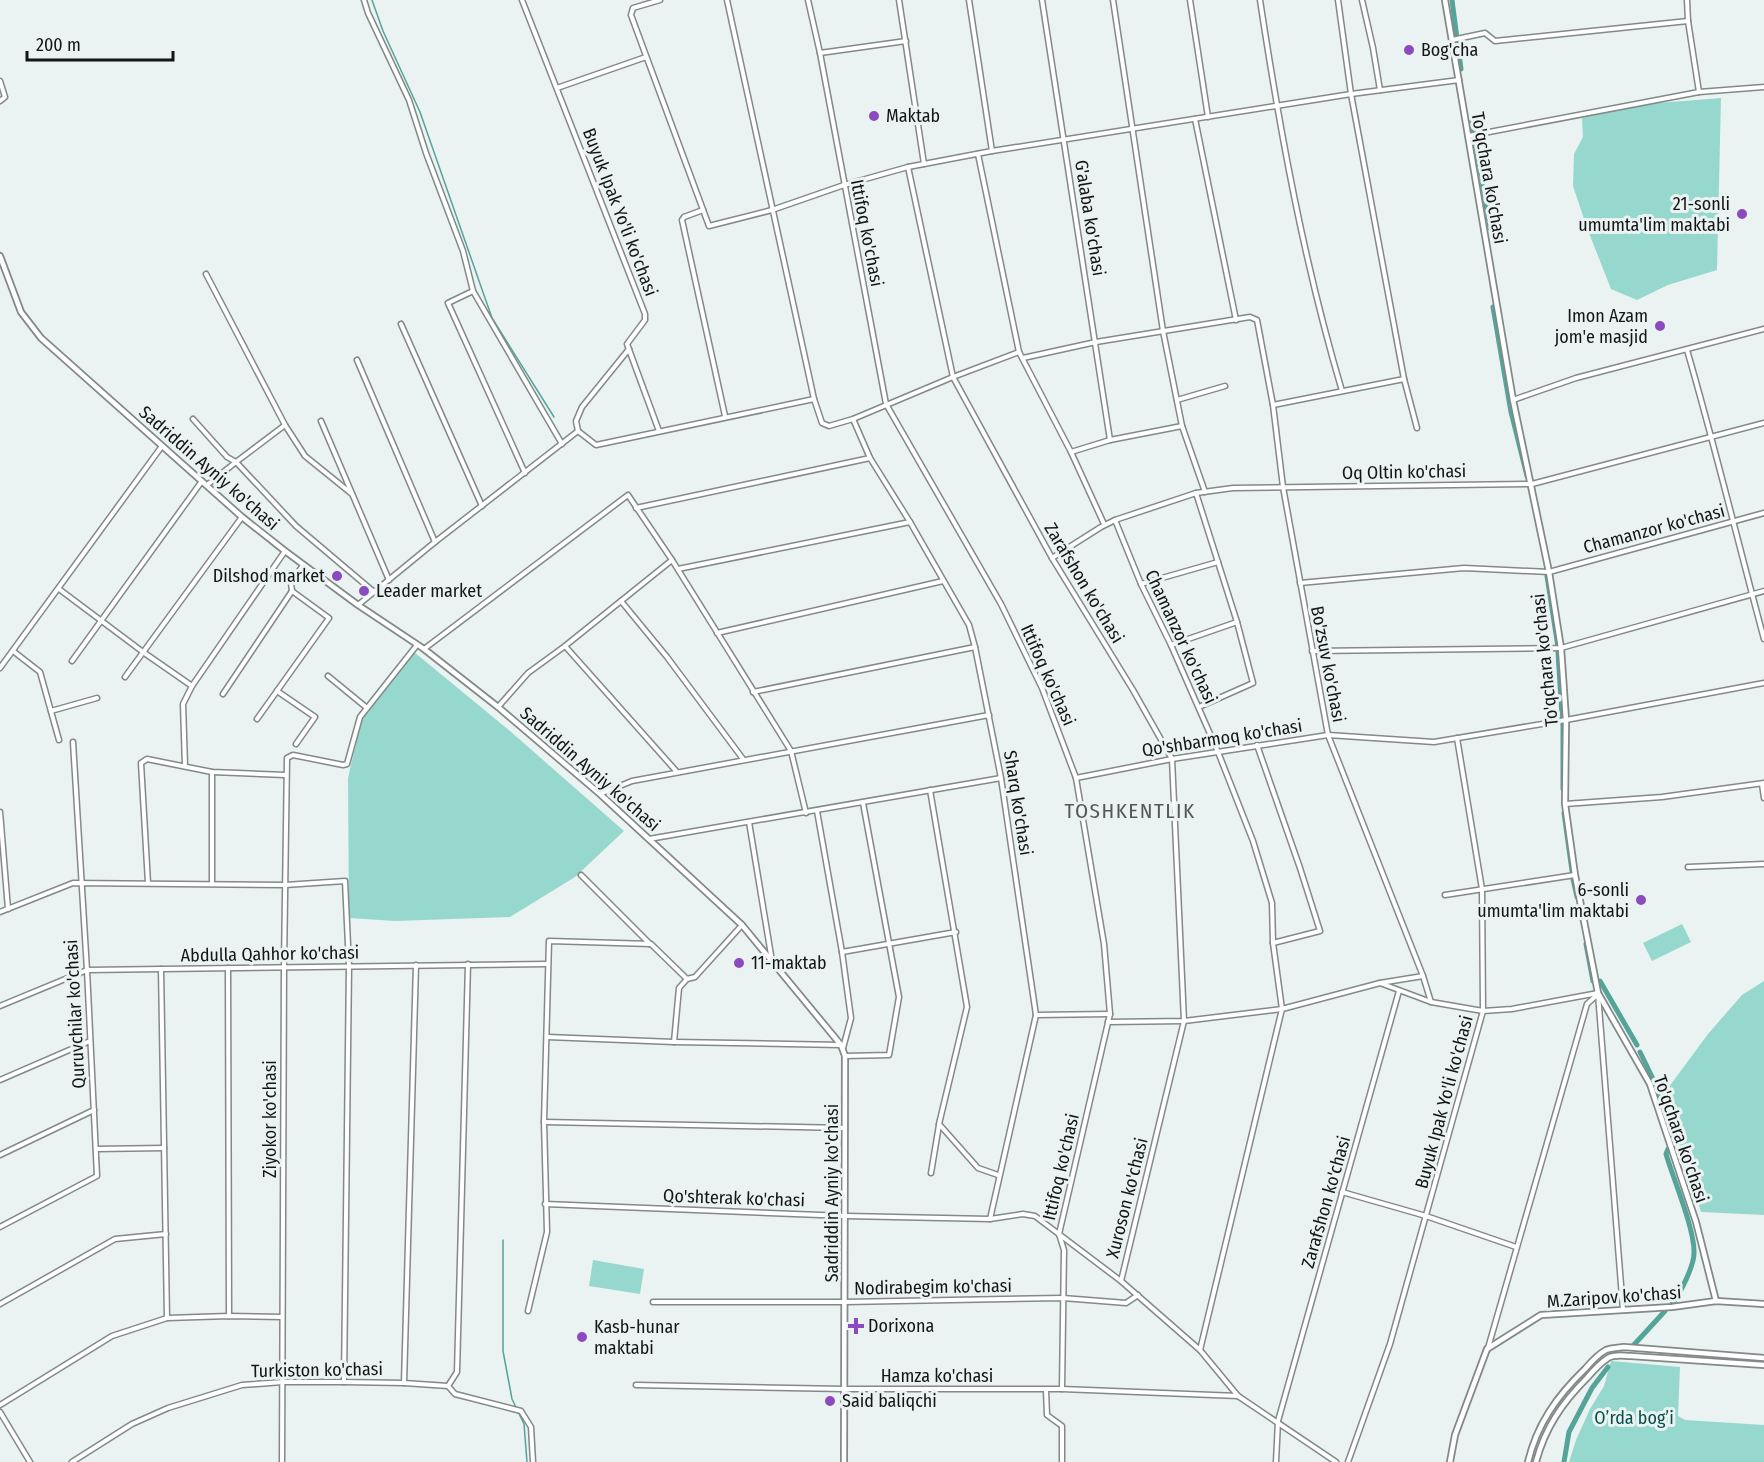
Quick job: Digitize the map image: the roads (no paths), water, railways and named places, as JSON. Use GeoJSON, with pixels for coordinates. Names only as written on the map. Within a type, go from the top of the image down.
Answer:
{"type":"FeatureCollection","features":[{"type":"Feature","properties":{"kind":"street"},"geometry":{"type":"LineString","coordinates":[[364,0],[409,100],[426,153],[463,251],[473,291],[562,444]]}},
{"type":"Feature","properties":{"kind":"street","name":"Buyuk Ipak Yo'li ko'chasi"},"geometry":{"type":"LineString","coordinates":[[522,0],[645,314],[645,320],[627,342],[629,349]]}},
{"type":"Feature","properties":{"kind":"street"},"geometry":{"type":"LineString","coordinates":[[660,0],[631,10],[646,57],[709,226],[772,210],[844,185],[908,167],[1195,118],[1459,80]]}},
{"type":"Feature","properties":{"kind":"street"},"geometry":{"type":"LineString","coordinates":[[727,0],[814,399],[822,423],[825,425],[853,419],[1019,352]]}},
{"type":"Feature","properties":{"kind":"street","name":"Ittifoq ko'chasi"},"geometry":{"type":"LineString","coordinates":[[808,0],[886,404],[1001,604],[1042,688],[1076,778],[1104,944],[1110,1014],[1059,1234],[1064,1250],[1062,1389]]}},
{"type":"Feature","properties":{"kind":"street"},"geometry":{"type":"LineString","coordinates":[[899,0],[924,164]]}},
{"type":"Feature","properties":{"kind":"street"},"geometry":{"type":"LineString","coordinates":[[969,0],[992,151]]}},
{"type":"Feature","properties":{"kind":"street","name":"G'alaba ko'chasi"},"geometry":{"type":"LineString","coordinates":[[1042,0],[1110,440]]}},
{"type":"Feature","properties":{"kind":"street"},"geometry":{"type":"LineString","coordinates":[[1113,0],[1163,331],[1182,426],[1205,492]]}},
{"type":"Feature","properties":{"kind":"street"},"geometry":{"type":"LineString","coordinates":[[1190,0],[1208,117]]}},
{"type":"Feature","properties":{"kind":"street"},"geometry":{"type":"LineString","coordinates":[[1260,0],[1276,106],[1303,244],[1324,331],[1342,391]]}},
{"type":"Feature","properties":{"kind":"street"},"geometry":{"type":"LineString","coordinates":[[1338,0],[1351,94],[1404,379],[1417,428]]}},
{"type":"Feature","properties":{"kind":"street"},"geometry":{"type":"LineString","coordinates":[[1362,0],[1380,90]]}},
{"type":"Feature","properties":{"kind":"street","name":"To'qchara ko'chasi"},"geometry":{"type":"LineString","coordinates":[[1445,0],[1513,400],[1532,484],[1561,648],[1566,720],[1565,804],[1575,875],[1598,993],[1650,1084],[1696,1222],[1716,1301]]}},
{"type":"Feature","properties":{"kind":"street"},"geometry":{"type":"LineString","coordinates":[[1687,0],[1688,21],[1700,92]]}},
{"type":"Feature","properties":{"kind":"street"},"geometry":{"type":"LineString","coordinates":[[1452,40],[1485,33],[1495,41],[1688,21]]}},
{"type":"Feature","properties":{"kind":"street"},"geometry":{"type":"LineString","coordinates":[[820,53],[906,41]]}},
{"type":"Feature","properties":{"kind":"street"},"geometry":{"type":"LineString","coordinates":[[557,88],[646,57]]}},
{"type":"Feature","properties":{"kind":"street"},"geometry":{"type":"LineString","coordinates":[[0,81],[5,97],[0,100]]}},
{"type":"Feature","properties":{"kind":"street"},"geometry":{"type":"LineString","coordinates":[[1468,136],[1700,92],[1764,87]]}},
{"type":"Feature","properties":{"kind":"street"},"geometry":{"type":"LineString","coordinates":[[1023,358],[1096,342],[1236,320],[1195,118]]}},
{"type":"Feature","properties":{"kind":"street"},"geometry":{"type":"LineString","coordinates":[[978,154],[1019,352],[1071,452],[1104,524]]}},
{"type":"Feature","properties":{"kind":"street","name":"Zarafshon ko'chasi"},"geometry":{"type":"LineString","coordinates":[[908,167],[953,377],[1052,558],[1133,690],[1172,759],[1184,1021]]}},
{"type":"Feature","properties":{"kind":"street"},"geometry":{"type":"LineString","coordinates":[[703,210],[684,217],[682,220],[725,416]]}},
{"type":"Feature","properties":{"kind":"street","name":"Sadriddin Ayniy ko'chasi"},"geometry":{"type":"LineString","coordinates":[[0,256],[21,312],[40,338],[242,517],[358,605],[424,649],[498,707],[600,794],[742,925],[842,1047],[845,1056],[846,1216],[844,1462]]}},
{"type":"Feature","properties":{"kind":"street"},"geometry":{"type":"LineString","coordinates":[[206,274],[285,425],[305,456],[352,494]]}},
{"type":"Feature","properties":{"kind":"street"},"geometry":{"type":"LineString","coordinates":[[473,291],[448,303],[525,473]]}},
{"type":"Feature","properties":{"kind":"street","name":"Bo'zsuv ko'chasi"},"geometry":{"type":"LineString","coordinates":[[1236,320],[1253,317],[1257,320],[1274,405],[1283,487],[1328,735],[1424,976],[1431,1002]]}},
{"type":"Feature","properties":{"kind":"street"},"geometry":{"type":"LineString","coordinates":[[401,324],[482,506]]}},
{"type":"Feature","properties":{"kind":"street"},"geometry":{"type":"LineString","coordinates":[[1513,400],[1576,378],[1764,329]]}},
{"type":"Feature","properties":{"kind":"street"},"geometry":{"type":"LineString","coordinates":[[629,349],[582,407],[576,421],[578,431],[596,445],[814,399]]}},
{"type":"Feature","properties":{"kind":"street"},"geometry":{"type":"LineString","coordinates":[[629,349],[659,431]]}},
{"type":"Feature","properties":{"kind":"street"},"geometry":{"type":"LineString","coordinates":[[1687,350],[1713,438],[1732,521],[1764,639]]}},
{"type":"Feature","properties":{"kind":"street"},"geometry":{"type":"LineString","coordinates":[[357,360],[435,542]]}},
{"type":"Feature","properties":{"kind":"street"},"geometry":{"type":"LineString","coordinates":[[1274,405],[1404,379]]}},
{"type":"Feature","properties":{"kind":"street"},"geometry":{"type":"LineString","coordinates":[[1177,400],[1225,386]]}},
{"type":"Feature","properties":{"kind":"street"},"geometry":{"type":"LineString","coordinates":[[192,419],[296,526],[374,592]]}},
{"type":"Feature","properties":{"kind":"street","name":"Sharq ko'chasi"},"geometry":{"type":"LineString","coordinates":[[853,419],[870,458],[969,625],[1001,778],[1036,1015],[998,1175],[990,1219]]}},
{"type":"Feature","properties":{"kind":"street"},"geometry":{"type":"LineString","coordinates":[[321,421],[389,580]]}},
{"type":"Feature","properties":{"kind":"street","name":"Oq Oltin ko'chasi"},"geometry":{"type":"LineString","coordinates":[[1052,558],[1104,524],[1196,493],[1233,488],[1532,484],[1764,423]]}},
{"type":"Feature","properties":{"kind":"street"},"geometry":{"type":"LineString","coordinates":[[207,485],[285,425]]}},
{"type":"Feature","properties":{"kind":"street"},"geometry":{"type":"LineString","coordinates":[[1071,452],[1110,440],[1182,426]]}},
{"type":"Feature","properties":{"kind":"street"},"geometry":{"type":"LineString","coordinates":[[358,605],[578,431]]}},
{"type":"Feature","properties":{"kind":"street"},"geometry":{"type":"LineString","coordinates":[[0,668],[162,446]]}},
{"type":"Feature","properties":{"kind":"street"},"geometry":{"type":"LineString","coordinates":[[636,508],[870,458]]}},
{"type":"Feature","properties":{"kind":"street"},"geometry":{"type":"LineString","coordinates":[[72,661],[202,480]]}},
{"type":"Feature","properties":{"kind":"street"},"geometry":{"type":"LineString","coordinates":[[1196,493],[1237,622],[1252,683],[1199,707]]}},
{"type":"Feature","properties":{"kind":"street"},"geometry":{"type":"LineString","coordinates":[[424,649],[628,495],[678,569],[791,751],[806,813]]}},
{"type":"Feature","properties":{"kind":"street","name":"Chamanzor ko'chasi"},"geometry":{"type":"LineString","coordinates":[[1300,583],[1464,568],[1549,572],[1764,513]]}},
{"type":"Feature","properties":{"kind":"street"},"geometry":{"type":"LineString","coordinates":[[125,677],[242,517]]}},
{"type":"Feature","properties":{"kind":"street","name":"Chamanzor ko'chasi"},"geometry":{"type":"LineString","coordinates":[[1114,520],[1141,584],[1199,707],[1253,841],[1272,903],[1273,943],[1282,1009]]}},
{"type":"Feature","properties":{"kind":"street"},"geometry":{"type":"LineString","coordinates":[[678,569],[910,522]]}},
{"type":"Feature","properties":{"kind":"street"},"geometry":{"type":"LineString","coordinates":[[185,766],[183,704],[192,686],[285,551]]}},
{"type":"Feature","properties":{"kind":"street"},"geometry":{"type":"LineString","coordinates":[[498,707],[528,673],[672,560]]}},
{"type":"Feature","properties":{"kind":"street"},"geometry":{"type":"LineString","coordinates":[[1141,584],[1218,562]]}},
{"type":"Feature","properties":{"kind":"street"},"geometry":{"type":"LineString","coordinates":[[223,694],[292,591],[291,583],[303,565]]}},
{"type":"Feature","properties":{"kind":"street"},"geometry":{"type":"LineString","coordinates":[[717,633],[943,581]]}},
{"type":"Feature","properties":{"kind":"street"},"geometry":{"type":"LineString","coordinates":[[59,589],[192,686]]}},
{"type":"Feature","properties":{"kind":"street"},"geometry":{"type":"LineString","coordinates":[[257,719],[328,618],[292,591]]}},
{"type":"Feature","properties":{"kind":"street"},"geometry":{"type":"LineString","coordinates":[[1312,651],[1561,648],[1764,591]]}},
{"type":"Feature","properties":{"kind":"street"},"geometry":{"type":"LineString","coordinates":[[621,601],[667,657],[743,759]]}},
{"type":"Feature","properties":{"kind":"street"},"geometry":{"type":"LineString","coordinates":[[1171,645],[1237,622]]}},
{"type":"Feature","properties":{"kind":"street"},"geometry":{"type":"LineString","coordinates":[[148,883],[141,763],[147,759],[212,772],[285,776],[287,758],[293,755],[347,764],[360,717],[417,645]]}},
{"type":"Feature","properties":{"kind":"street"},"geometry":{"type":"LineString","coordinates":[[565,646],[677,772]]}},
{"type":"Feature","properties":{"kind":"street"},"geometry":{"type":"LineString","coordinates":[[753,692],[975,646]]}},
{"type":"Feature","properties":{"kind":"street"},"geometry":{"type":"LineString","coordinates":[[13,651],[40,672],[59,740]]}},
{"type":"Feature","properties":{"kind":"street"},"geometry":{"type":"LineString","coordinates":[[328,676],[367,708]]}},
{"type":"Feature","properties":{"kind":"street","name":"Qo'shbarmoq ko'chasi"},"geometry":{"type":"LineString","coordinates":[[1076,778],[1172,759],[1328,735],[1434,742],[1764,683]]}},
{"type":"Feature","properties":{"kind":"street"},"geometry":{"type":"LineString","coordinates":[[277,691],[315,717],[296,744]]}},
{"type":"Feature","properties":{"kind":"street"},"geometry":{"type":"LineString","coordinates":[[51,711],[97,698]]}},
{"type":"Feature","properties":{"kind":"street"},"geometry":{"type":"LineString","coordinates":[[600,794],[626,783],[677,772],[989,715]]}},
{"type":"Feature","properties":{"kind":"street","name":"Buyuk Ipak Yo'li ko'chasi"},"geometry":{"type":"LineString","coordinates":[[1348,1462],[1390,1344],[1483,1011],[1482,889],[1457,738]]}},
{"type":"Feature","properties":{"kind":"street","name":"Quruvchilar ko'chasi"},"geometry":{"type":"LineString","coordinates":[[0,1227],[97,1176],[87,970],[72,742]]}},
{"type":"Feature","properties":{"kind":"street"},"geometry":{"type":"LineString","coordinates":[[1257,745],[1320,931],[1273,943]]}},
{"type":"Feature","properties":{"kind":"street"},"geometry":{"type":"LineString","coordinates":[[212,772],[212,883]]}},
{"type":"Feature","properties":{"kind":"street","name":"Ziyokor ko'chasi"},"geometry":{"type":"LineString","coordinates":[[282,1462],[285,776]]}},
{"type":"Feature","properties":{"kind":"street"},"geometry":{"type":"LineString","coordinates":[[649,839],[1001,778]]}},
{"type":"Feature","properties":{"kind":"street"},"geometry":{"type":"LineString","coordinates":[[1565,804],[1662,797],[1763,783],[1764,798]]}},
{"type":"Feature","properties":{"kind":"street"},"geometry":{"type":"LineString","coordinates":[[930,790],[967,1007],[939,1124],[931,1173]]}},
{"type":"Feature","properties":{"kind":"street"},"geometry":{"type":"LineString","coordinates":[[845,1056],[882,1057],[889,1055],[898,997],[863,803]]}},
{"type":"Feature","properties":{"kind":"street"},"geometry":{"type":"LineString","coordinates":[[547,1037],[842,1047],[851,1018],[842,952],[817,811]]}},
{"type":"Feature","properties":{"kind":"street"},"geometry":{"type":"LineString","coordinates":[[0,812],[8,909]]}},
{"type":"Feature","properties":{"kind":"street"},"geometry":{"type":"LineString","coordinates":[[749,822],[772,963]]}},
{"type":"Feature","properties":{"kind":"street"},"geometry":{"type":"LineString","coordinates":[[1688,867],[1764,864]]}},
{"type":"Feature","properties":{"kind":"street"},"geometry":{"type":"LineString","coordinates":[[581,875],[687,979]]}},
{"type":"Feature","properties":{"kind":"street"},"geometry":{"type":"LineString","coordinates":[[1445,895],[1575,875]]}},
{"type":"Feature","properties":{"kind":"street"},"geometry":{"type":"LineString","coordinates":[[0,912],[73,883],[285,885],[345,881],[349,966],[344,1382]]}},
{"type":"Feature","properties":{"kind":"street"},"geometry":{"type":"LineString","coordinates":[[674,1042],[679,988],[687,979],[695,977],[742,925]]}},
{"type":"Feature","properties":{"kind":"street"},"geometry":{"type":"LineString","coordinates":[[842,952],[956,932]]}},
{"type":"Feature","properties":{"kind":"street"},"geometry":{"type":"LineString","coordinates":[[528,1311],[546,1232],[544,1122],[549,940],[651,944]]}},
{"type":"Feature","properties":{"kind":"street","name":"Abdulla Qahhor ko'chasi"},"geometry":{"type":"LineString","coordinates":[[0,1006],[87,970],[548,963]]}},
{"type":"Feature","properties":{"kind":"street"},"geometry":{"type":"LineString","coordinates":[[448,1386],[457,1372],[468,964]]}},
{"type":"Feature","properties":{"kind":"street"},"geometry":{"type":"LineString","coordinates":[[404,1383],[416,965]]}},
{"type":"Feature","properties":{"kind":"street"},"geometry":{"type":"LineString","coordinates":[[228,968],[229,1316]]}},
{"type":"Feature","properties":{"kind":"street"},"geometry":{"type":"LineString","coordinates":[[161,969],[167,1318]]}},
{"type":"Feature","properties":{"kind":"street"},"geometry":{"type":"LineString","coordinates":[[1108,1022],[1184,1021],[1282,1009],[1380,983],[1424,976]]}},
{"type":"Feature","properties":{"kind":"street"},"geometry":{"type":"LineString","coordinates":[[1380,983],[1431,1002],[1483,1011],[1512,1009],[1598,993]]}},
{"type":"Feature","properties":{"kind":"street","name":"Zarafshon ko'chasi"},"geometry":{"type":"LineString","coordinates":[[1276,1462],[1278,1421],[1399,990]]}},
{"type":"Feature","properties":{"kind":"street"},"geometry":{"type":"LineString","coordinates":[[1450,1462],[1455,1435],[1487,1349],[1587,1004],[1598,993]]}},
{"type":"Feature","properties":{"kind":"street"},"geometry":{"type":"LineString","coordinates":[[1598,993],[1623,1310]]}},
{"type":"Feature","properties":{"kind":"street"},"geometry":{"type":"LineString","coordinates":[[1200,1350],[1282,1009]]}},
{"type":"Feature","properties":{"kind":"street"},"geometry":{"type":"LineString","coordinates":[[1036,1015],[1110,1014]]}},
{"type":"Feature","properties":{"kind":"street","name":"Xuroson ko'chasi"},"geometry":{"type":"LineString","coordinates":[[1184,1021],[1121,1281],[1200,1350],[1238,1396],[1336,1462]]}},
{"type":"Feature","properties":{"kind":"street"},"geometry":{"type":"LineString","coordinates":[[0,1080],[90,1041]]}},
{"type":"Feature","properties":{"kind":"street"},"geometry":{"type":"LineString","coordinates":[[0,1155],[94,1110]]}},
{"type":"Feature","properties":{"kind":"street"},"geometry":{"type":"LineString","coordinates":[[544,1122],[845,1128]]}},
{"type":"Feature","properties":{"kind":"street"},"geometry":{"type":"LineString","coordinates":[[939,1124],[978,1168],[998,1175]]}},
{"type":"Feature","properties":{"kind":"street"},"geometry":{"type":"LineString","coordinates":[[96,1149],[164,1148]]}},
{"type":"Feature","properties":{"kind":"street"},"geometry":{"type":"LineString","coordinates":[[1342,1192],[1426,1216],[1516,1247]]}},
{"type":"Feature","properties":{"kind":"street","name":"Qo'shterak ko'chasi"},"geometry":{"type":"LineString","coordinates":[[545,1204],[846,1216],[990,1219],[1023,1214],[1035,1216],[1121,1281]]}},
{"type":"Feature","properties":{"kind":"street"},"geometry":{"type":"LineString","coordinates":[[0,1304],[115,1239],[166,1234]]}},
{"type":"Feature","properties":{"kind":"street","name":"Nodirabegim ko'chasi"},"geometry":{"type":"LineString","coordinates":[[654,1302],[845,1302],[1063,1298],[1126,1304],[1138,1295]]}},
{"type":"Feature","properties":{"kind":"street","name":"M.Zaripov ko'chasi"},"geometry":{"type":"LineString","coordinates":[[1487,1349],[1541,1315],[1672,1307],[1716,1301],[1764,1304]]}},
{"type":"Feature","properties":{"kind":"street"},"geometry":{"type":"LineString","coordinates":[[0,1405],[112,1336],[167,1318],[282,1317]]}},
{"type":"Feature","properties":{"kind":"street"},"geometry":{"type":"LineString","coordinates":[[1528,1462],[1531,1448],[1546,1415],[1557,1399],[1601,1353],[1609,1349],[1624,1347],[1764,1358]]}},
{"type":"Feature","properties":{"kind":"street"},"geometry":{"type":"LineString","coordinates":[[1683,1352],[1683,1359]]}},
{"type":"Feature","properties":{"kind":"street"},"geometry":{"type":"LineString","coordinates":[[1536,1462],[1540,1445],[1558,1410],[1608,1358],[1623,1356],[1764,1365]]}},
{"type":"Feature","properties":{"kind":"street","name":"Turkiston ko'chasi"},"geometry":{"type":"LineString","coordinates":[[72,1462],[132,1424],[168,1408],[242,1385],[344,1382],[448,1386],[456,1394],[523,1413],[531,1427],[533,1462]]}},
{"type":"Feature","properties":{"kind":"street","name":"Hamza ko'chasi"},"geometry":{"type":"LineString","coordinates":[[636,1385],[844,1389],[1062,1389],[1238,1396]]}},
{"type":"Feature","properties":{"kind":"street"},"geometry":{"type":"LineString","coordinates":[[1046,1390],[1047,1415],[1062,1426],[1062,1462]]}},
{"type":"Feature","properties":{"kind":"street"},"geometry":{"type":"LineString","coordinates":[[0,1412],[30,1462]]}},
{"type":"Feature","properties":{"kind":"waterway"},"geometry":{"type":"LineString","coordinates":[[372,0],[383,31],[420,112],[492,318],[554,417]]}},
{"type":"Feature","properties":{"kind":"waterway"},"geometry":{"type":"LineString","coordinates":[[1452,0],[1461,69]]}},
{"type":"Feature","properties":{"kind":"waterway"},"geometry":{"type":"LineString","coordinates":[[1472,121],[1490,228]]}},
{"type":"Feature","properties":{"kind":"waterway"},"geometry":{"type":"LineString","coordinates":[[1493,307],[1511,412],[1527,476]]}},
{"type":"Feature","properties":{"kind":"waterway"},"geometry":{"type":"LineString","coordinates":[[1547,576],[1558,647]]}},
{"type":"Feature","properties":{"kind":"waterway"},"geometry":{"type":"LineString","coordinates":[[1558,652],[1562,716]]}},
{"type":"Feature","properties":{"kind":"waterway"},"geometry":{"type":"LineString","coordinates":[[1563,724],[1563,789]]}},
{"type":"Feature","properties":{"kind":"waterway"},"geometry":{"type":"LineString","coordinates":[[1564,813],[1572,871]]}},
{"type":"Feature","properties":{"kind":"waterway"},"geometry":{"type":"LineString","coordinates":[[1573,879],[1577,897]]}},
{"type":"Feature","properties":{"kind":"waterway"},"geometry":{"type":"LineString","coordinates":[[1586,944],[1593,981]]}},
{"type":"Feature","properties":{"kind":"waterway"},"geometry":{"type":"LineString","coordinates":[[1600,981],[1637,1045]]}},
{"type":"Feature","properties":{"kind":"waterway"},"geometry":{"type":"LineString","coordinates":[[1640,1052],[1653,1079]]}},
{"type":"Feature","properties":{"kind":"waterway"},"geometry":{"type":"LineString","coordinates":[[1656,1086],[1673,1138]]}},
{"type":"Feature","properties":{"kind":"waterway"},"geometry":{"type":"LineString","coordinates":[[1668,1149],[1666,1154],[1691,1231],[1694,1253],[1686,1280],[1672,1304]]}},
{"type":"Feature","properties":{"kind":"waterway"},"geometry":{"type":"LineString","coordinates":[[503,1240],[503,1351],[512,1399],[524,1424],[527,1462]]}},
{"type":"Feature","properties":{"kind":"waterway"},"geometry":{"type":"LineString","coordinates":[[1631,1348],[1665,1311]]}},
{"type":"Feature","properties":{"kind":"waterway"},"geometry":{"type":"LineString","coordinates":[[1564,1462],[1569,1432],[1592,1388],[1608,1367]]}},
{"type":"Feature","properties":{"kind":"place","name":"Bog'cha"},"geometry":{"type":"Point","coordinates":[1409,50]}},
{"type":"Feature","properties":{"kind":"place","name":"Maktab"},"geometry":{"type":"Point","coordinates":[874,116]}},
{"type":"Feature","properties":{"kind":"place","name":"21-sonli umumta'lim maktabi"},"geometry":{"type":"Point","coordinates":[1742,214]}},
{"type":"Feature","properties":{"kind":"place","name":"Imon Azam jom'e masjid"},"geometry":{"type":"Point","coordinates":[1660,326]}},
{"type":"Feature","properties":{"kind":"place","name":"Dilshod market"},"geometry":{"type":"Point","coordinates":[337,576]}},
{"type":"Feature","properties":{"kind":"place","name":"Leader market"},"geometry":{"type":"Point","coordinates":[364,591]}},
{"type":"Feature","properties":{"kind":"place","name":"6-sonli umumta'lim maktabi"},"geometry":{"type":"Point","coordinates":[1641,900]}},
{"type":"Feature","properties":{"kind":"place","name":"11-maktab"},"geometry":{"type":"Point","coordinates":[739,963]}},
{"type":"Feature","properties":{"kind":"place","name":"Dorixona"},"geometry":{"type":"Point","coordinates":[856,1326]}},
{"type":"Feature","properties":{"kind":"place","name":"Kasb-hunar maktabi"},"geometry":{"type":"Point","coordinates":[582,1337]}},
{"type":"Feature","properties":{"kind":"place","name":"Said baliqchi"},"geometry":{"type":"Point","coordinates":[830,1401]}},
{"type":"Feature","properties":{"kind":"district","name":"TOSHKENTLIK"},"geometry":{"type":"Point","coordinates":[1130,811]}},
{"type":"Feature","properties":{"kind":"park label","name":"O’rda bog’i"},"geometry":{"type":"Point","coordinates":[1634,1418]}}]}
